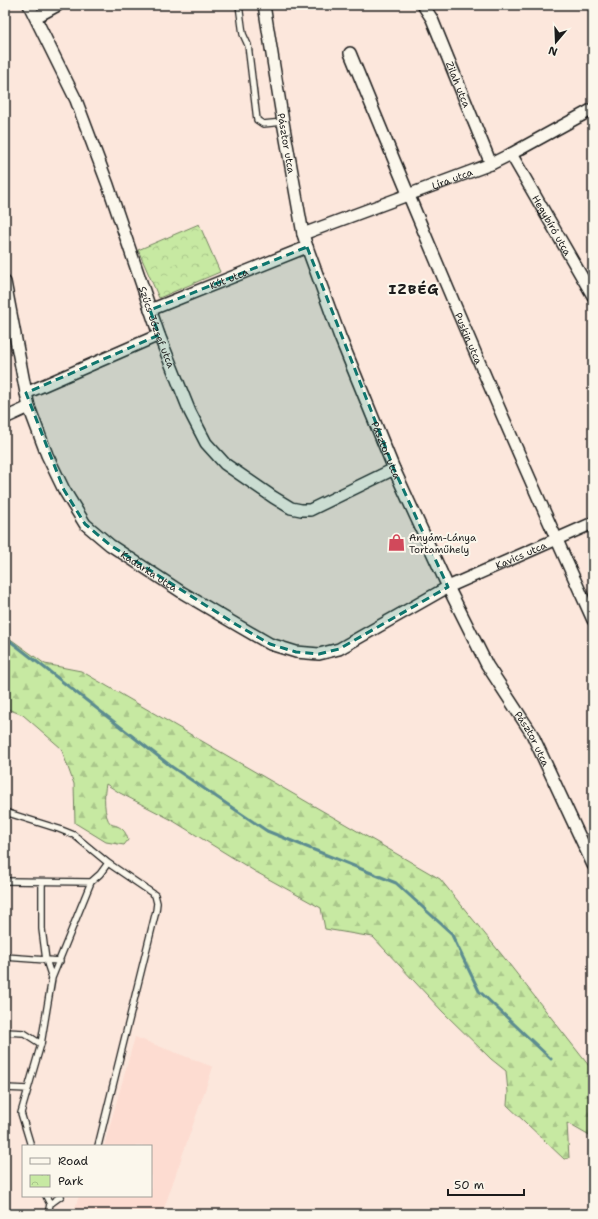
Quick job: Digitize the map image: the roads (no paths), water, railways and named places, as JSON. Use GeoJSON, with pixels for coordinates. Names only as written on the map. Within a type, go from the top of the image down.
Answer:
{"type":"FeatureCollection","features":[{"type":"Feature","properties":{"kind":"street","name":"Szűcs József utca"},"geometry":{"type":"LineString","coordinates":[[30,5],[76,100],[108,185],[159,335],[190,412],[206,443],[225,464],[273,497],[292,508],[301,510],[310,510],[394,469]]}},
{"type":"Feature","properties":{"kind":"street"},"geometry":{"type":"LineString","coordinates":[[36,17],[58,5]]}},
{"type":"Feature","properties":{"kind":"street","name":"Pásztor utca"},"geometry":{"type":"LineString","coordinates":[[264,5],[303,234],[340,337],[394,469],[448,587],[487,665],[532,734],[593,865]]}},
{"type":"Feature","properties":{"kind":"street","name":"Zilah utca"},"geometry":{"type":"LineString","coordinates":[[423,5],[432,19],[491,164]]}},
{"type":"Feature","properties":{"kind":"street","name":"Puskin utca"},"geometry":{"type":"LineString","coordinates":[[350,53],[408,195],[556,539],[593,620]]}},
{"type":"Feature","properties":{"kind":"street","name":"Líra utca"},"geometry":{"type":"LineString","coordinates":[[303,234],[491,164],[593,109]]}},
{"type":"Feature","properties":{"kind":"street","name":"Hegybíró utca"},"geometry":{"type":"LineString","coordinates":[[511,154],[593,296]]}},
{"type":"Feature","properties":{"kind":"street","name":"Kút utca"},"geometry":{"type":"LineString","coordinates":[[150,310],[307,247]]}},
{"type":"Feature","properties":{"kind":"street","name":"Kadarka utca"},"geometry":{"type":"LineString","coordinates":[[5,282],[26,393],[47,455],[64,490],[85,524],[110,544],[182,593],[236,625],[270,644],[296,652],[319,654],[339,650],[448,587]]}},
{"type":"Feature","properties":{"kind":"street"},"geometry":{"type":"LineString","coordinates":[[26,393],[159,335]]}},
{"type":"Feature","properties":{"kind":"street"},"geometry":{"type":"LineString","coordinates":[[5,418],[30,407]]}},
{"type":"Feature","properties":{"kind":"street","name":"Kavics utca"},"geometry":{"type":"LineString","coordinates":[[448,587],[593,523]]}},
{"type":"Feature","properties":{"kind":"lane"},"geometry":{"type":"LineString","coordinates":[[239,5],[244,34],[248,45],[257,120],[263,124],[283,122]]}},
{"type":"Feature","properties":{"kind":"lane"},"geometry":{"type":"LineString","coordinates":[[5,812],[59,828],[74,835],[108,863],[155,895],[157,903],[98,1145]]}},
{"type":"Feature","properties":{"kind":"lane"},"geometry":{"type":"LineString","coordinates":[[31,1145],[21,1113],[42,1044],[52,978],[91,882],[100,874],[108,863]]}},
{"type":"Feature","properties":{"kind":"lane"},"geometry":{"type":"LineString","coordinates":[[5,881],[91,882]]}},
{"type":"Feature","properties":{"kind":"lane"},"geometry":{"type":"LineString","coordinates":[[42,882],[42,929],[46,960],[52,978]]}},
{"type":"Feature","properties":{"kind":"lane"},"geometry":{"type":"LineString","coordinates":[[5,957],[60,961]]}},
{"type":"Feature","properties":{"kind":"lane"},"geometry":{"type":"LineString","coordinates":[[5,1032],[24,1033],[42,1044]]}},
{"type":"Feature","properties":{"kind":"lane"},"geometry":{"type":"LineString","coordinates":[[5,1088],[28,1089]]}},
{"type":"Feature","properties":{"kind":"lane"},"geometry":{"type":"LineString","coordinates":[[46,1197],[50,1204],[48,1214]]}},
{"type":"Feature","properties":{"kind":"lane"},"geometry":{"type":"LineString","coordinates":[[50,1204],[60,1197]]}},
{"type":"Feature","properties":{"kind":"waterway"},"geometry":{"type":"LineString","coordinates":[[5,637],[172,767],[267,831],[396,883],[451,933],[479,991],[551,1059]]}},
{"type":"Feature","properties":{"kind":"place","name":"Anyám-Lánya Tortaműhely"},"geometry":{"type":"Point","coordinates":[396,543]}},
{"type":"Feature","properties":{"kind":"district","name":"IZBÉG"},"geometry":{"type":"Point","coordinates":[414,289]}}]}
